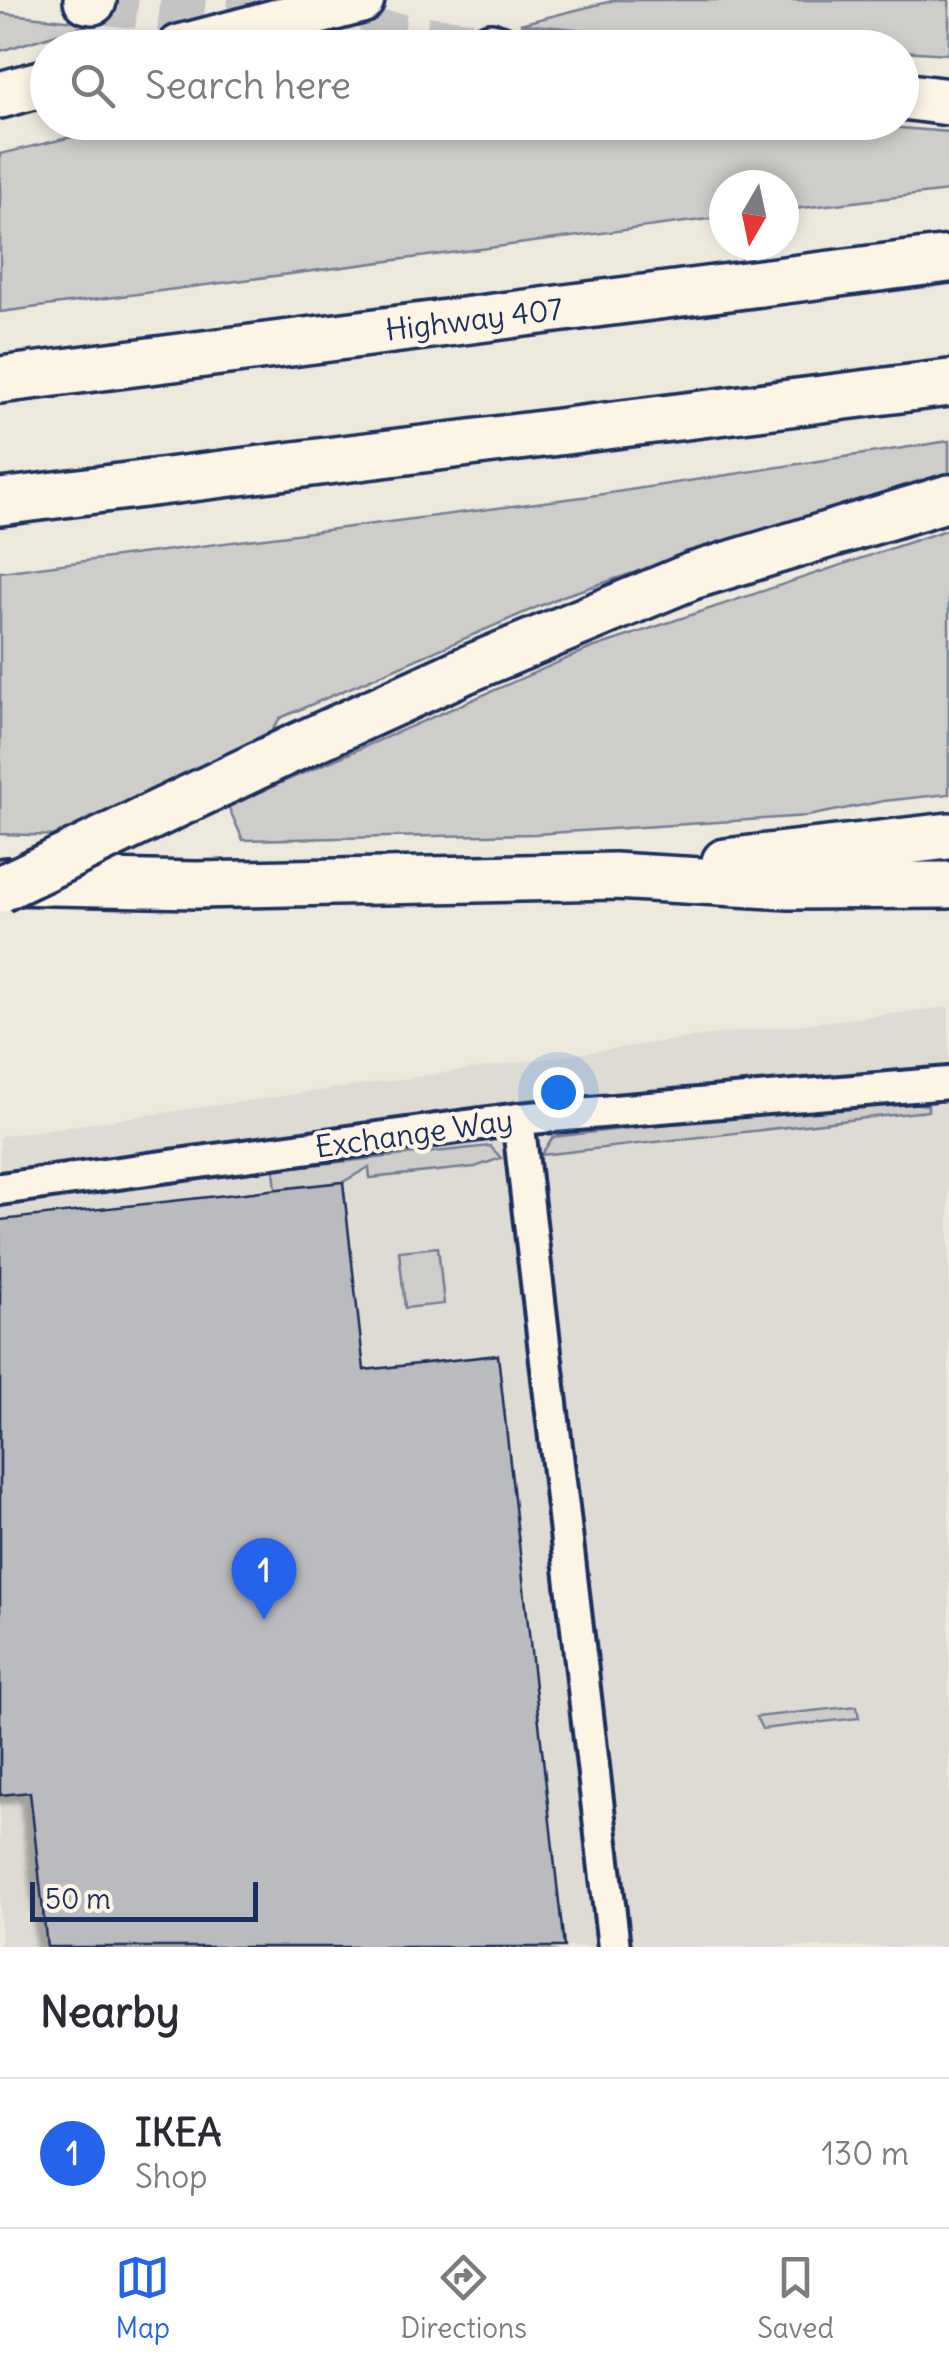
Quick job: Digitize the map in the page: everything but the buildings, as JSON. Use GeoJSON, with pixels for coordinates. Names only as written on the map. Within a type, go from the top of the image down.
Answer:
{"type":"FeatureCollection","features":[{"type":"Feature","properties":{"kind":"highway"},"geometry":{"type":"LineString","coordinates":[[248,30],[362,0]]}},
{"type":"Feature","properties":{"kind":"highway"},"geometry":{"type":"LineString","coordinates":[[0,95],[30,87]]}},
{"type":"Feature","properties":{"kind":"highway"},"geometry":{"type":"LineString","coordinates":[[919,98],[949,102]]}},
{"type":"Feature","properties":{"kind":"highway","name":"Highway 407"},"geometry":{"type":"LineString","coordinates":[[0,380],[949,259]]}},
{"type":"Feature","properties":{"kind":"highway"},"geometry":{"type":"LineString","coordinates":[[0,502],[949,383]]}},
{"type":"Feature","properties":{"kind":"highway"},"geometry":{"type":"LineString","coordinates":[[0,890],[463,671],[692,576],[949,498]]}},
{"type":"Feature","properties":{"kind":"highway"},"geometry":{"type":"LineString","coordinates":[[614,876],[949,836]]}},
{"type":"Feature","properties":{"kind":"highway"},"geometry":{"type":"LineString","coordinates":[[0,881],[197,886],[614,876],[789,886],[949,885]]}},
{"type":"Feature","properties":{"kind":"street","name":"Exchange Way"},"geometry":{"type":"LineString","coordinates":[[0,1189],[518,1119],[949,1084]]}},
{"type":"Feature","properties":{"kind":"street"},"geometry":{"type":"LineString","coordinates":[[518,1119],[614,1947]]}},
{"type":"Feature","properties":{"kind":"shaded area"},"geometry":{"type":"Polygon","coordinates":[[[616,0],[949,0],[949,54],[919,52],[919,30],[592,30],[520,24],[616,0]]]}},
{"type":"Feature","properties":{"kind":"shaded area"},"geometry":{"type":"Polygon","coordinates":[[[0,13],[94,23],[70,30],[30,30],[30,42],[0,51],[0,13]]]}},
{"type":"Feature","properties":{"kind":"shaded area"},"geometry":{"type":"Polygon","coordinates":[[[919,130],[949,132],[949,191],[799,208],[799,170],[709,170],[709,219],[0,312],[0,154],[59,140],[919,140],[919,130]]]}},
{"type":"Feature","properties":{"kind":"shaded area"},"geometry":{"type":"Polygon","coordinates":[[[949,441],[949,476],[816,513],[563,596],[280,718],[268,737],[60,836],[0,834],[0,572],[590,496],[949,441]]]}},
{"type":"Feature","properties":{"kind":"shaded area"},"geometry":{"type":"Polygon","coordinates":[[[949,529],[949,794],[884,801],[808,816],[535,834],[243,840],[228,806],[589,649],[949,529]]]}},
{"type":"Feature","properties":{"kind":"shaded area"},"geometry":{"type":"Polygon","coordinates":[[[949,1007],[949,1947],[0,1947],[0,1136],[710,1035],[949,1007]]]}},
{"type":"Feature","properties":{"kind":"shaded area"},"geometry":{"type":"Polygon","coordinates":[[[876,1099],[928,1105],[928,1111],[541,1155],[553,1137],[876,1099]]]}},
{"type":"Feature","properties":{"kind":"shaded area"},"geometry":{"type":"Polygon","coordinates":[[[490,1146],[501,1158],[475,1167],[370,1178],[369,1167],[343,1182],[276,1190],[274,1169],[490,1146]]]}},
{"type":"Feature","properties":{"kind":"shaded area"},"geometry":{"type":"Polygon","coordinates":[[[438,1247],[444,1304],[405,1308],[399,1251],[438,1247]]]}},
{"type":"Feature","properties":{"kind":"shaded area"},"geometry":{"type":"Polygon","coordinates":[[[857,1706],[859,1718],[762,1729],[756,1717],[857,1706]]]}},
{"type":"Feature","properties":{"kind":"tunnel"},"geometry":{"type":"LineString","coordinates":[[93,1],[349,30]]}},
{"type":"Feature","properties":{"kind":"place","name":"IKEA"},"geometry":{"type":"Point","coordinates":[264,1620]}}]}
